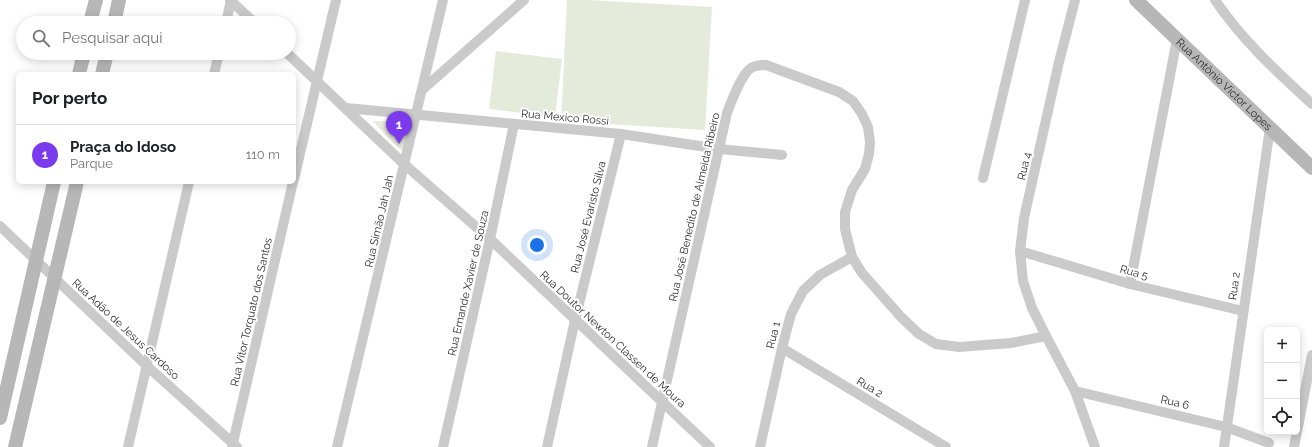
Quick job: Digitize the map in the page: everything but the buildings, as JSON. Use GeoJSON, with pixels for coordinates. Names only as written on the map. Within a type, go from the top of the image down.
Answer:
{"type":"FeatureCollection","features":[{"type":"Feature","properties":{"kind":"main road"},"geometry":{"type":"LineString","coordinates":[[92,16],[96,0]]}},
{"type":"Feature","properties":{"kind":"main road"},"geometry":{"type":"LineString","coordinates":[[116,16],[119,0]]}},
{"type":"Feature","properties":{"kind":"main road","name":"Rua Antônio Victor Lopes"},"geometry":{"type":"LineString","coordinates":[[1136,0],[1312,168]]}},
{"type":"Feature","properties":{"kind":"main road"},"geometry":{"type":"LineString","coordinates":[[79,72],[82,60]]}},
{"type":"Feature","properties":{"kind":"main road"},"geometry":{"type":"LineString","coordinates":[[102,72],[105,60]]}},
{"type":"Feature","properties":{"kind":"main road"},"geometry":{"type":"LineString","coordinates":[[0,418],[54,184]]}},
{"type":"Feature","properties":{"kind":"main road"},"geometry":{"type":"LineString","coordinates":[[16,447],[77,184]]}},
{"type":"Feature","properties":{"kind":"street"},"geometry":{"type":"LineString","coordinates":[[228,16],[231,0]]}},
{"type":"Feature","properties":{"kind":"street"},"geometry":{"type":"LineString","coordinates":[[231,0],[248,16]]}},
{"type":"Feature","properties":{"kind":"street"},"geometry":{"type":"LineString","coordinates":[[296,170],[336,0]]}},
{"type":"Feature","properties":{"kind":"street","name":"Rua Simão Jah Jah"},"geometry":{"type":"LineString","coordinates":[[337,447],[444,0]]}},
{"type":"Feature","properties":{"kind":"street"},"geometry":{"type":"LineString","coordinates":[[422,90],[524,0]]}},
{"type":"Feature","properties":{"kind":"street"},"geometry":{"type":"LineString","coordinates":[[983,178],[1025,0]]}},
{"type":"Feature","properties":{"kind":"street","name":"Rua 4"},"geometry":{"type":"LineString","coordinates":[[1075,0],[1059,62],[1024,218],[1020,252],[1024,281],[1032,308],[1075,390],[1095,447]]}},
{"type":"Feature","properties":{"kind":"street"},"geometry":{"type":"LineString","coordinates":[[1215,0],[1228,19],[1259,55],[1312,104]]}},
{"type":"Feature","properties":{"kind":"street"},"geometry":{"type":"LineString","coordinates":[[1130,284],[1177,39]]}},
{"type":"Feature","properties":{"kind":"street"},"geometry":{"type":"LineString","coordinates":[[214,72],[217,60]]}},
{"type":"Feature","properties":{"kind":"street","name":"Rua Doutor Newton Classen de Moura"},"geometry":{"type":"LineString","coordinates":[[294,60],[404,164],[490,239],[710,447]]}},
{"type":"Feature","properties":{"kind":"street","name":"Rua José Benedito de Almeida Ribeiro"},"geometry":{"type":"LineString","coordinates":[[652,447],[727,113],[746,73],[752,67],[766,65],[839,92],[853,101],[862,114],[868,127],[870,142],[869,154],[865,168],[852,190],[845,212],[845,229],[852,257]]}},
{"type":"Feature","properties":{"kind":"street","name":"Rua Mexico Rossi"},"geometry":{"type":"LineString","coordinates":[[346,108],[621,134],[719,149],[782,155]]}},
{"type":"Feature","properties":{"kind":"street","name":"Rua Ernande Xavier de Souza"},"geometry":{"type":"LineString","coordinates":[[443,447],[490,239],[514,124]]}},
{"type":"Feature","properties":{"kind":"street","name":"Rua 2"},"geometry":{"type":"LineString","coordinates":[[1224,447],[1270,128]]}},
{"type":"Feature","properties":{"kind":"street","name":"Rua José Evaristo Silva"},"geometry":{"type":"LineString","coordinates":[[547,447],[575,320],[621,134]]}},
{"type":"Feature","properties":{"kind":"street"},"geometry":{"type":"LineString","coordinates":[[128,447],[189,184]]}},
{"type":"Feature","properties":{"kind":"street","name":"Rua Vitor Torquato dos Santos"},"geometry":{"type":"LineString","coordinates":[[234,446],[293,184]]}},
{"type":"Feature","properties":{"kind":"street","name":"Rua Adão de Jesus Cardoso"},"geometry":{"type":"LineString","coordinates":[[0,226],[54,279],[234,446]]}},
{"type":"Feature","properties":{"kind":"street","name":"Rua 5"},"geometry":{"type":"LineString","coordinates":[[1020,252],[1130,284],[1243,311]]}},
{"type":"Feature","properties":{"kind":"street"},"geometry":{"type":"LineString","coordinates":[[852,257],[862,273],[901,317],[919,334],[936,344],[959,347],[1011,343],[1046,336]]}},
{"type":"Feature","properties":{"kind":"street","name":"Rua 1"},"geometry":{"type":"LineString","coordinates":[[760,447],[791,314],[803,291],[820,275],[852,257]]}},
{"type":"Feature","properties":{"kind":"street","name":"Rua 2"},"geometry":{"type":"LineString","coordinates":[[782,348],[946,447]]}},
{"type":"Feature","properties":{"kind":"street"},"geometry":{"type":"LineString","coordinates":[[1294,447],[1312,355]]}},
{"type":"Feature","properties":{"kind":"street","name":"Rua 6"},"geometry":{"type":"LineString","coordinates":[[1075,390],[1226,427],[1269,443]]}},
{"type":"Feature","properties":{"kind":"green space"},"geometry":{"type":"Polygon","coordinates":[[[567,0],[712,7],[705,130],[561,121],[567,0]]]}},
{"type":"Feature","properties":{"kind":"green space"},"geometry":{"type":"Polygon","coordinates":[[[496,51],[562,59],[555,117],[489,109],[496,51]]]}},
{"type":"Feature","properties":{"kind":"green space"},"geometry":{"type":"Polygon","coordinates":[[[373,121],[410,122],[402,151],[386,136],[373,121]]]}},
{"type":"Feature","properties":{"kind":"place","name":"Praça do Idoso"},"geometry":{"type":"Point","coordinates":[399,144]}}]}
